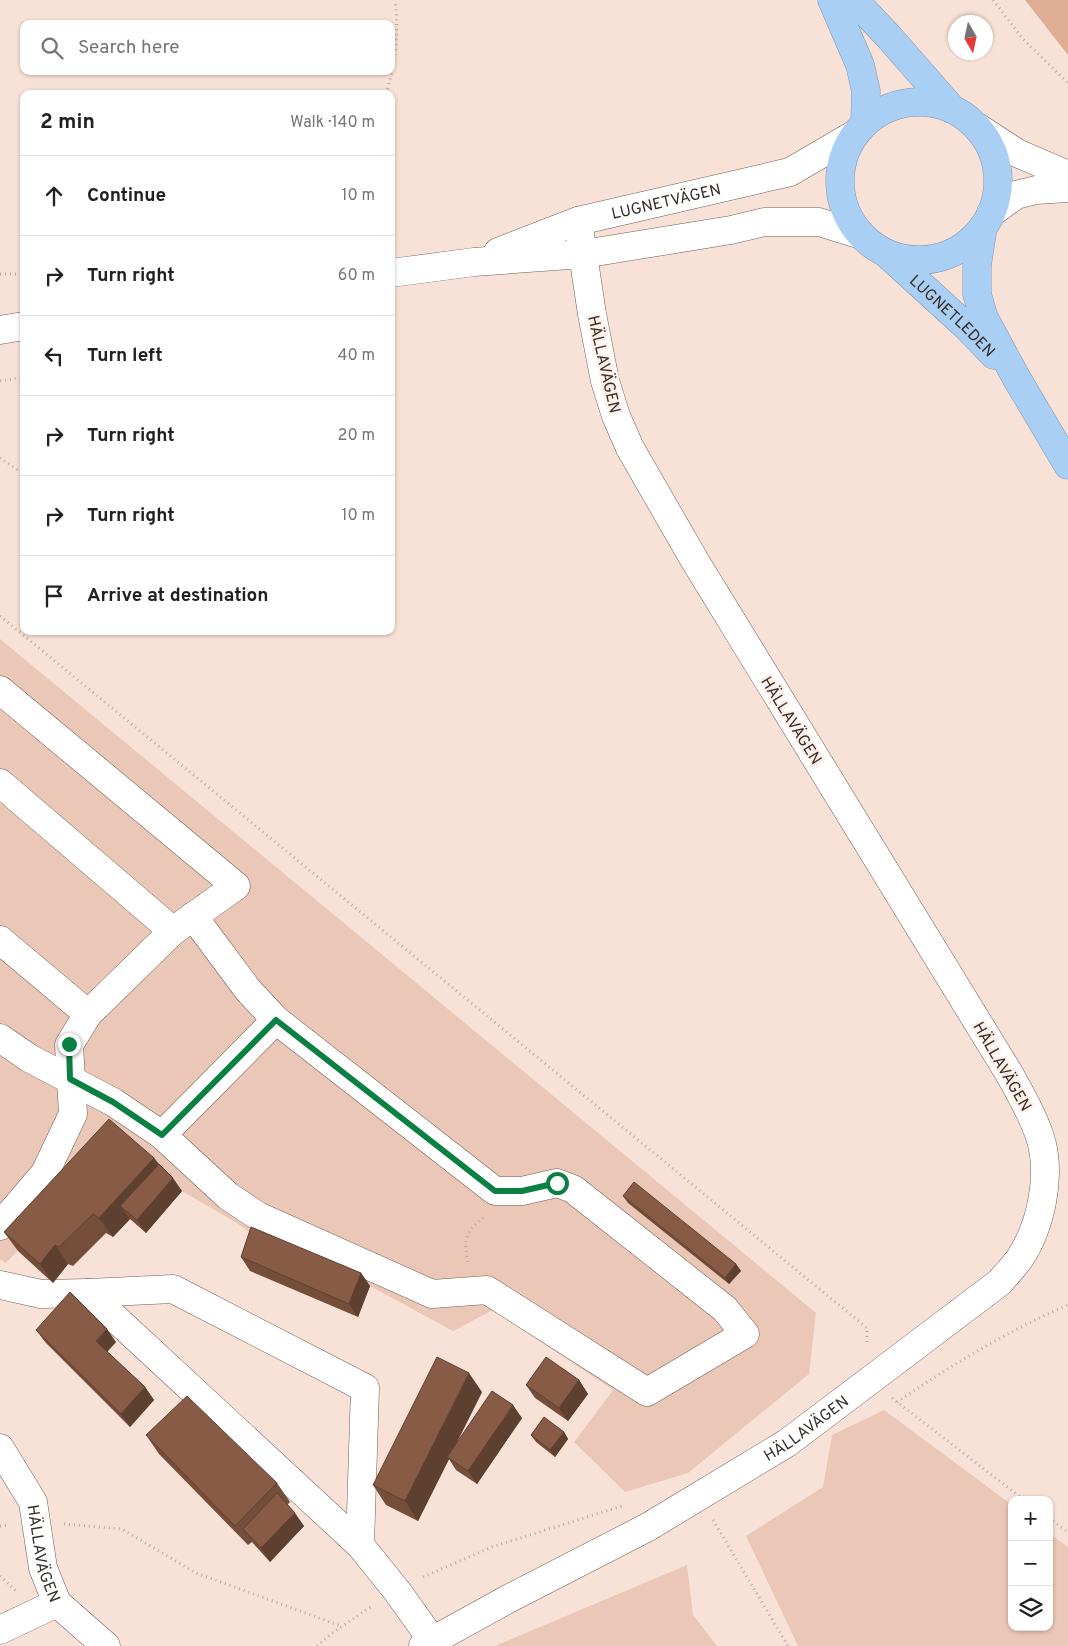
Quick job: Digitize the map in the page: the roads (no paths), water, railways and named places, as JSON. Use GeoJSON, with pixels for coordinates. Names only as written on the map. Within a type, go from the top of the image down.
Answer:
{"type":"FeatureCollection","features":[{"type":"Feature","properties":{"kind":"highway"},"geometry":{"type":"LineString","coordinates":[[832,0],[860,65],[866,91],[860,128]]}},
{"type":"Feature","properties":{"kind":"highway"},"geometry":{"type":"LineString","coordinates":[[854,0],[952,109],[977,126],[993,152],[998,174],[996,198],[987,220],[961,248],[936,258],[916,260],[886,253],[861,235],[845,209],[840,178],[847,148],[860,128],[878,113],[901,103],[921,102],[952,109]]}},
{"type":"Feature","properties":{"kind":"highway","name":"LUGNETLEDEN"},"geometry":{"type":"LineString","coordinates":[[987,220],[977,265],[977,294],[984,318],[1068,466]]}},
{"type":"Feature","properties":{"kind":"highway","name":"LUGNETLEDEN"},"geometry":{"type":"LineString","coordinates":[[886,253],[967,326],[1017,379]]}},
{"type":"Feature","properties":{"kind":"street"},"geometry":{"type":"LineString","coordinates":[[977,126],[1017,153],[1068,175]]}},
{"type":"Feature","properties":{"kind":"street","name":"LUGNETVÄGEN"},"geometry":{"type":"LineString","coordinates":[[474,262],[578,221],[790,172],[860,128]]}},
{"type":"Feature","properties":{"kind":"street"},"geometry":{"type":"LineString","coordinates":[[987,220],[1016,195],[1036,190],[1068,188]]}},
{"type":"Feature","properties":{"kind":"street","name":"HÄLLAVÄGEN"},"geometry":{"type":"LineString","coordinates":[[428,1643],[508,1599],[648,1527],[786,1443],[1000,1282],[1019,1259],[1029,1240],[1038,1216],[1044,1169],[1041,1138],[1030,1110],[1010,1075],[695,561],[630,448],[616,416],[605,381],[578,221]]}},
{"type":"Feature","properties":{"kind":"street","name":"LUGNETVÄGEN"},"geometry":{"type":"LineString","coordinates":[[395,272],[474,262],[583,254],[731,230],[764,222],[819,222],[861,235]]}},
{"type":"Feature","properties":{"kind":"street"},"geometry":{"type":"LineString","coordinates":[[0,330],[20,327]]}},
{"type":"Feature","properties":{"kind":"street"},"geometry":{"type":"LineString","coordinates":[[0,690],[236,886],[183,924],[88,1014],[69,1044],[73,1114],[45,1173],[0,1226]]}},
{"type":"Feature","properties":{"kind":"street"},"geometry":{"type":"LineString","coordinates":[[0,783],[183,924],[276,1020],[495,1191],[522,1191],[557,1183],[573,1189],[726,1309],[745,1334],[647,1392],[487,1290],[432,1294],[258,1216],[228,1196],[162,1135],[113,1102],[29,1058],[0,1038]]}},
{"type":"Feature","properties":{"kind":"street"},"geometry":{"type":"LineString","coordinates":[[0,940],[88,1014]]}},
{"type":"Feature","properties":{"kind":"street"},"geometry":{"type":"LineString","coordinates":[[162,1135],[276,1020]]}},
{"type":"Feature","properties":{"kind":"street"},"geometry":{"type":"LineString","coordinates":[[0,1284],[41,1294],[173,1289],[364,1388],[360,1545]]}},
{"type":"Feature","properties":{"kind":"street"},"geometry":{"type":"LineString","coordinates":[[88,1293],[360,1545],[398,1591],[428,1643]]}},
{"type":"Feature","properties":{"kind":"street","name":"HÄLLAVÄGEN"},"geometry":{"type":"LineString","coordinates":[[0,1448],[33,1502],[43,1568],[57,1603],[106,1646]]}},
{"type":"Feature","properties":{"kind":"street"},"geometry":{"type":"LineString","coordinates":[[0,1630],[57,1603]]}}]}
